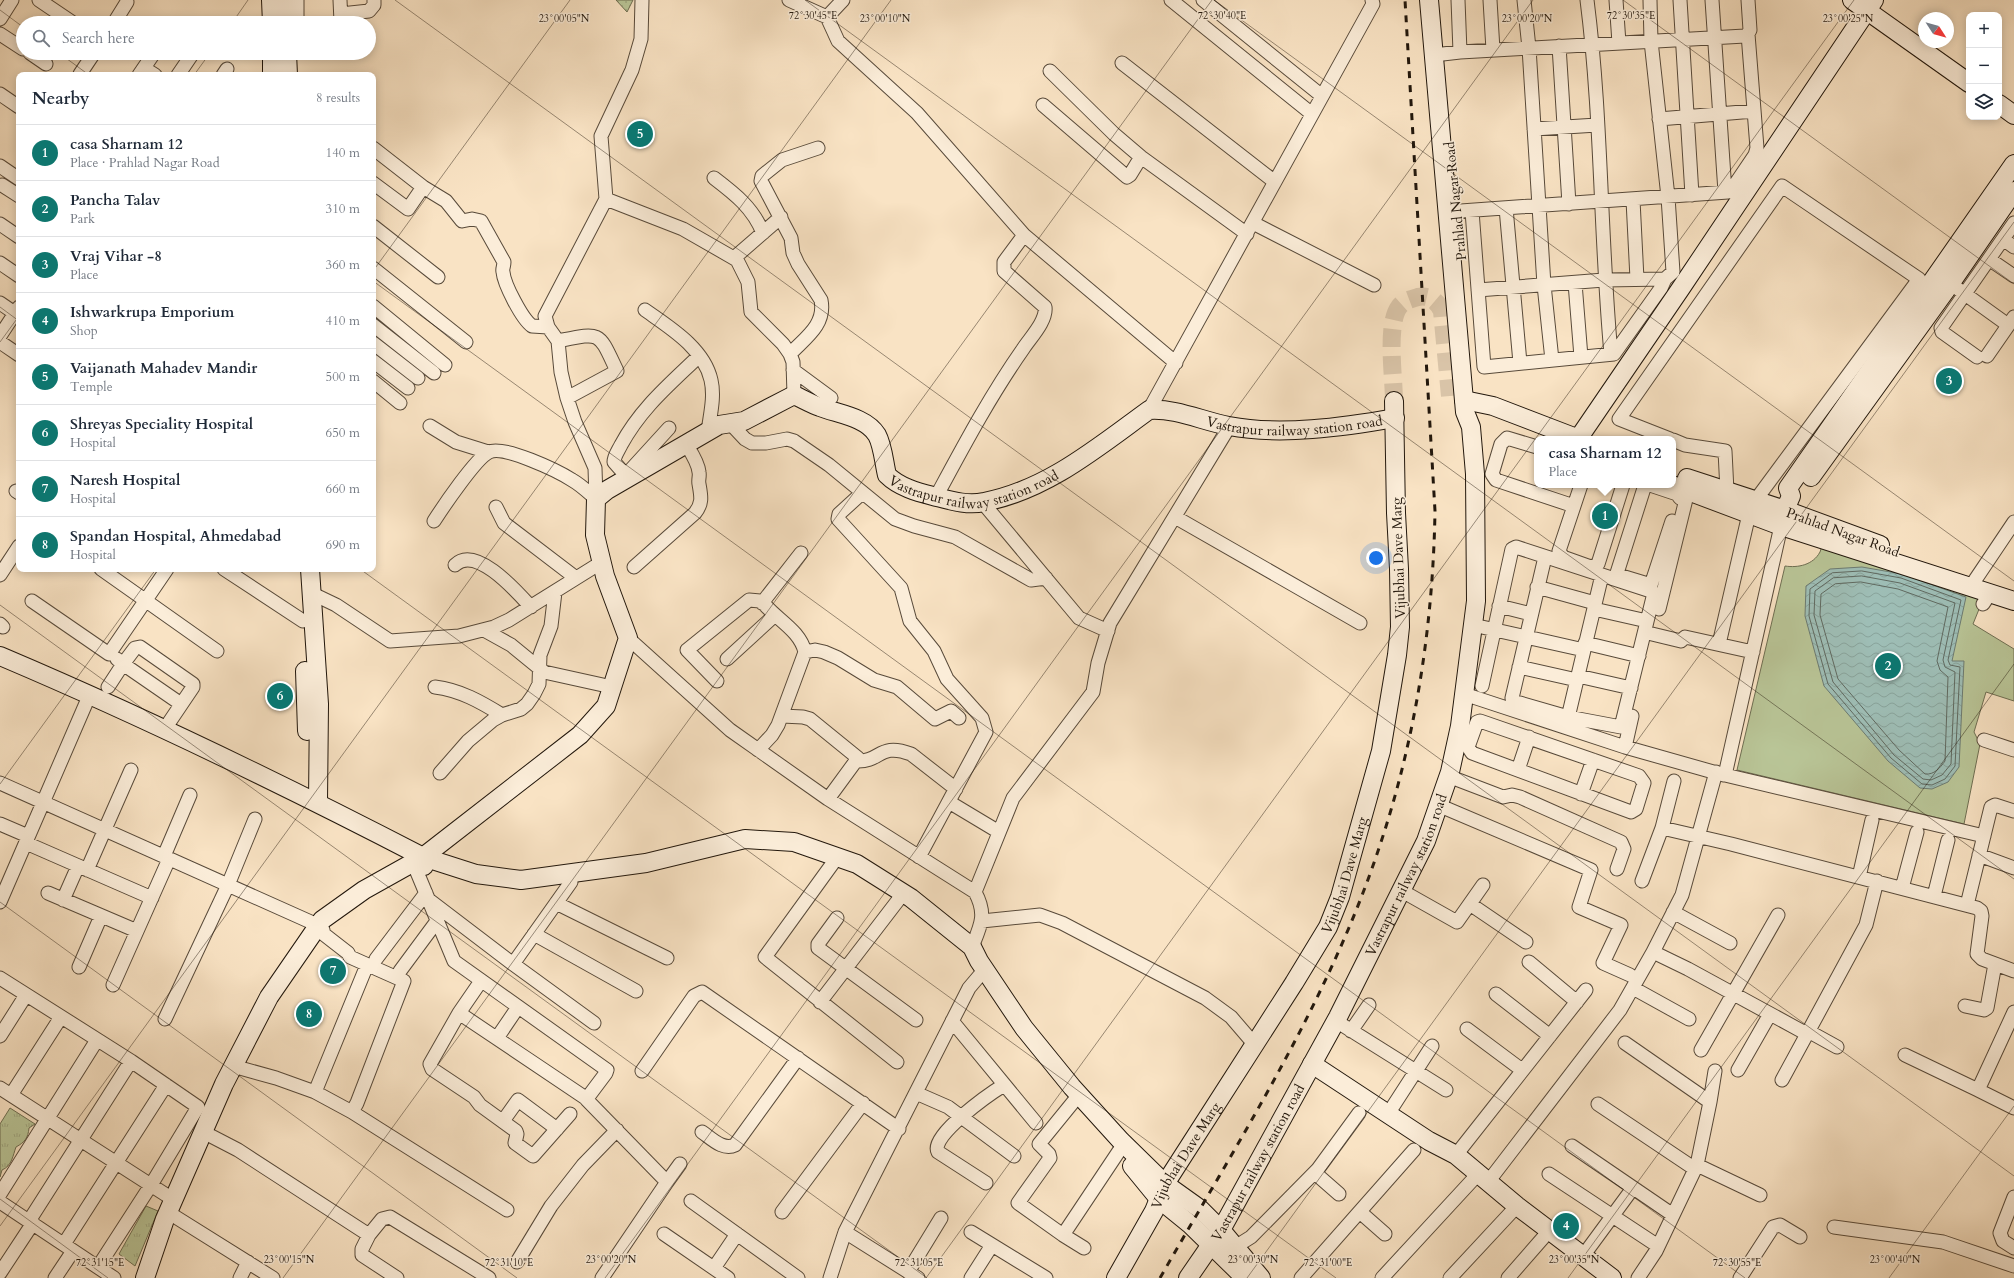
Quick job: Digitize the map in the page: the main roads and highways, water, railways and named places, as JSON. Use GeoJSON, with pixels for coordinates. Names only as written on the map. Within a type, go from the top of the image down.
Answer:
{"type":"FeatureCollection","features":[{"type":"Feature","properties":{"kind":"water"},"geometry":{"type":"Polygon","coordinates":[[[1862,567],[1902,574],[1966,597],[1952,661],[1964,661],[1959,767],[1948,782],[1932,789],[1920,788],[1888,761],[1824,686],[1805,616],[1806,586],[1830,569],[1862,567]]]}},
{"type":"Feature","properties":{"kind":"tunnel"},"geometry":{"type":"LineString","coordinates":[[1394,401],[1392,339],[1395,315],[1403,303],[1407,300],[1418,297],[1430,298],[1438,304],[1442,311],[1450,396]]}},
{"type":"Feature","properties":{"kind":"railway"},"geometry":{"type":"LineString","coordinates":[[1160,1278],[1279,1071],[1333,965],[1377,854],[1402,770],[1412,728],[1426,642],[1435,511],[1405,0]]}},
{"type":"Feature","properties":{"kind":"place","name":"Vaijanath Mahadev Mandir"},"geometry":{"type":"Point","coordinates":[640,134]}},
{"type":"Feature","properties":{"kind":"place","name":"Vraj Vihar -8"},"geometry":{"type":"Point","coordinates":[1949,381]}},
{"type":"Feature","properties":{"kind":"place","name":"casa Sharnam 12"},"geometry":{"type":"Point","coordinates":[1605,516]}},
{"type":"Feature","properties":{"kind":"place","name":"Pancha Talav"},"geometry":{"type":"Point","coordinates":[1888,666]}},
{"type":"Feature","properties":{"kind":"place","name":"Shreyas Speciality Hospital"},"geometry":{"type":"Point","coordinates":[280,696]}},
{"type":"Feature","properties":{"kind":"place","name":"Naresh Hospital"},"geometry":{"type":"Point","coordinates":[333,971]}},
{"type":"Feature","properties":{"kind":"place","name":"Spandan Hospital, Ahmedabad"},"geometry":{"type":"Point","coordinates":[309,1014]}},
{"type":"Feature","properties":{"kind":"place","name":"Ishwarkrupa Emporium"},"geometry":{"type":"Point","coordinates":[1566,1226]}}]}
